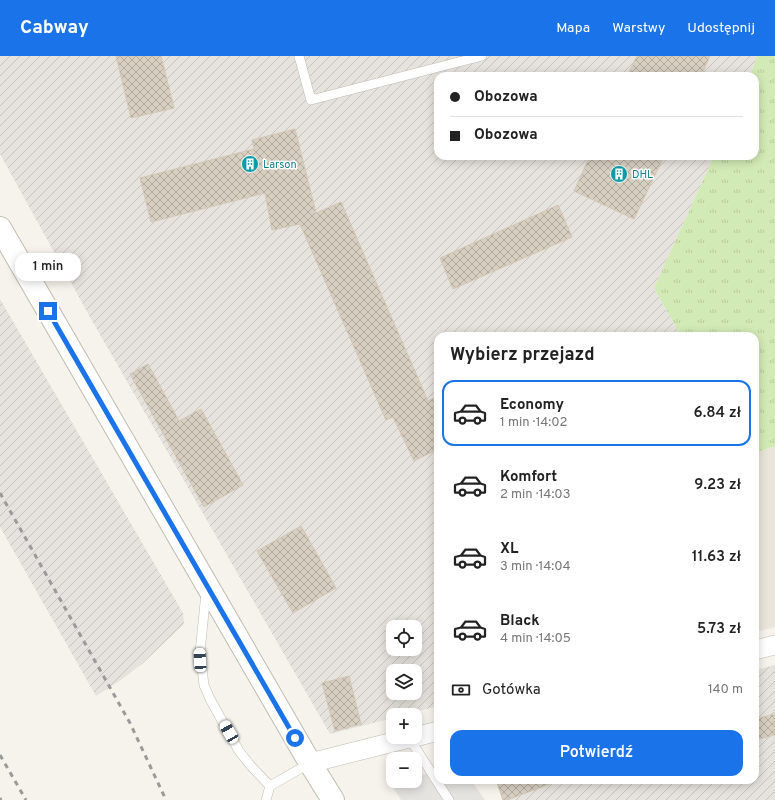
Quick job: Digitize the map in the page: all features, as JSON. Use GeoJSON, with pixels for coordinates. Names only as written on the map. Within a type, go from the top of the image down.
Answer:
{"type":"FeatureCollection","features":[{"type":"Feature","properties":{"kind":"street"},"geometry":{"type":"LineString","coordinates":[[0,228],[310,763],[333,800]]}},
{"type":"Feature","properties":{"kind":"street"},"geometry":{"type":"LineString","coordinates":[[759,649],[775,644]]}},
{"type":"Feature","properties":{"kind":"street"},"geometry":{"type":"LineString","coordinates":[[422,735],[434,732]]}},
{"type":"Feature","properties":{"kind":"street"},"geometry":{"type":"LineString","coordinates":[[310,763],[386,744]]}},
{"type":"Feature","properties":{"kind":"lane"},"geometry":{"type":"LineString","coordinates":[[299,56],[311,100],[482,56]]}},
{"type":"Feature","properties":{"kind":"lane"},"geometry":{"type":"LineString","coordinates":[[207,586],[200,652],[204,685],[210,699],[239,751],[250,766],[270,786]]}},
{"type":"Feature","properties":{"kind":"lane"},"geometry":{"type":"LineString","coordinates":[[416,744],[434,774]]}},
{"type":"Feature","properties":{"kind":"lane"},"geometry":{"type":"LineString","coordinates":[[266,800],[270,786],[310,763]]}},
{"type":"Feature","properties":{"kind":"lane"},"geometry":{"type":"LineString","coordinates":[[440,784],[449,800]]}},
{"type":"Feature","properties":{"kind":"shaded area"},"geometry":{"type":"Polygon","coordinates":[[[0,56],[757,56],[751,72],[434,72],[434,160],[712,160],[654,288],[679,332],[434,332],[434,707],[422,710],[422,708],[386,708],[386,720],[330,734],[91,319],[0,154],[0,56]]]}},
{"type":"Feature","properties":{"kind":"shaded area"},"geometry":{"type":"Polygon","coordinates":[[[0,299],[183,613],[184,624],[142,664],[96,696],[0,527],[0,299]]]}},
{"type":"Feature","properties":{"kind":"shaded area"},"geometry":{"type":"Polygon","coordinates":[[[775,446],[775,627],[759,631],[759,452],[775,446]]]}},
{"type":"Feature","properties":{"kind":"shaded area"},"geometry":{"type":"Polygon","coordinates":[[[775,665],[775,800],[503,800],[497,784],[759,784],[759,669],[775,665]]]}},
{"type":"Feature","properties":{"kind":"shaded area"},"geometry":{"type":"Polygon","coordinates":[[[422,774],[434,774],[434,784],[474,784],[485,800],[401,800],[394,788],[422,788],[422,774]]]}},
{"type":"Feature","properties":{"kind":"green space"},"geometry":{"type":"Polygon","coordinates":[[[757,56],[775,56],[775,446],[759,452],[759,332],[679,332],[654,288],[712,160],[759,160],[759,72],[751,72],[757,56]]]}},
{"type":"Feature","properties":{"kind":"building"},"geometry":{"type":"Polygon","coordinates":[[[116,56],[161,56],[174,108],[131,118],[116,56]]]}},
{"type":"Feature","properties":{"kind":"building"},"geometry":{"type":"Polygon","coordinates":[[[637,56],[710,56],[703,72],[629,72],[637,56]]]}},
{"type":"Feature","properties":{"kind":"building"},"geometry":{"type":"Polygon","coordinates":[[[295,129],[316,213],[341,202],[428,401],[434,398],[434,451],[414,461],[393,417],[386,420],[300,224],[272,230],[265,193],[151,222],[140,178],[254,149],[252,140],[295,129]]]}},
{"type":"Feature","properties":{"kind":"building","name":"DHL"},"geometry":{"type":"Polygon","coordinates":[[[588,160],[662,160],[634,219],[574,191],[588,160]]]}},
{"type":"Feature","properties":{"kind":"building"},"geometry":{"type":"Polygon","coordinates":[[[558,205],[572,237],[453,289],[440,258],[558,205]]]}},
{"type":"Feature","properties":{"kind":"building"},"geometry":{"type":"Polygon","coordinates":[[[148,364],[179,421],[201,409],[243,485],[204,507],[130,374],[148,364]]]}},
{"type":"Feature","properties":{"kind":"building"},"geometry":{"type":"Polygon","coordinates":[[[301,526],[336,588],[293,613],[257,551],[301,526]]]}},
{"type":"Feature","properties":{"kind":"building"},"geometry":{"type":"Polygon","coordinates":[[[349,676],[361,724],[335,731],[322,683],[349,676]]]}},
{"type":"Feature","properties":{"kind":"building"},"geometry":{"type":"Polygon","coordinates":[[[775,714],[775,735],[759,739],[759,718],[775,714]]]}},
{"type":"Feature","properties":{"kind":"building"},"geometry":{"type":"Polygon","coordinates":[[[497,784],[550,784],[507,800],[503,800],[497,784]]]}},
{"type":"Feature","properties":{"kind":"railway"},"geometry":{"type":"LineString","coordinates":[[0,493],[130,723],[166,800]]}},
{"type":"Feature","properties":{"kind":"railway"},"geometry":{"type":"LineString","coordinates":[[0,755],[26,800]]}},
{"type":"Feature","properties":{"kind":"place","name":"Larson"},"geometry":{"type":"Point","coordinates":[250,164]}},
{"type":"Feature","properties":{"kind":"place","name":"DHL"},"geometry":{"type":"Point","coordinates":[619,174]}},
{"type":"Feature","properties":{"kind":"route"},"geometry":{"type":"LineString","coordinates":[[48,311],[295,738]]}}]}
